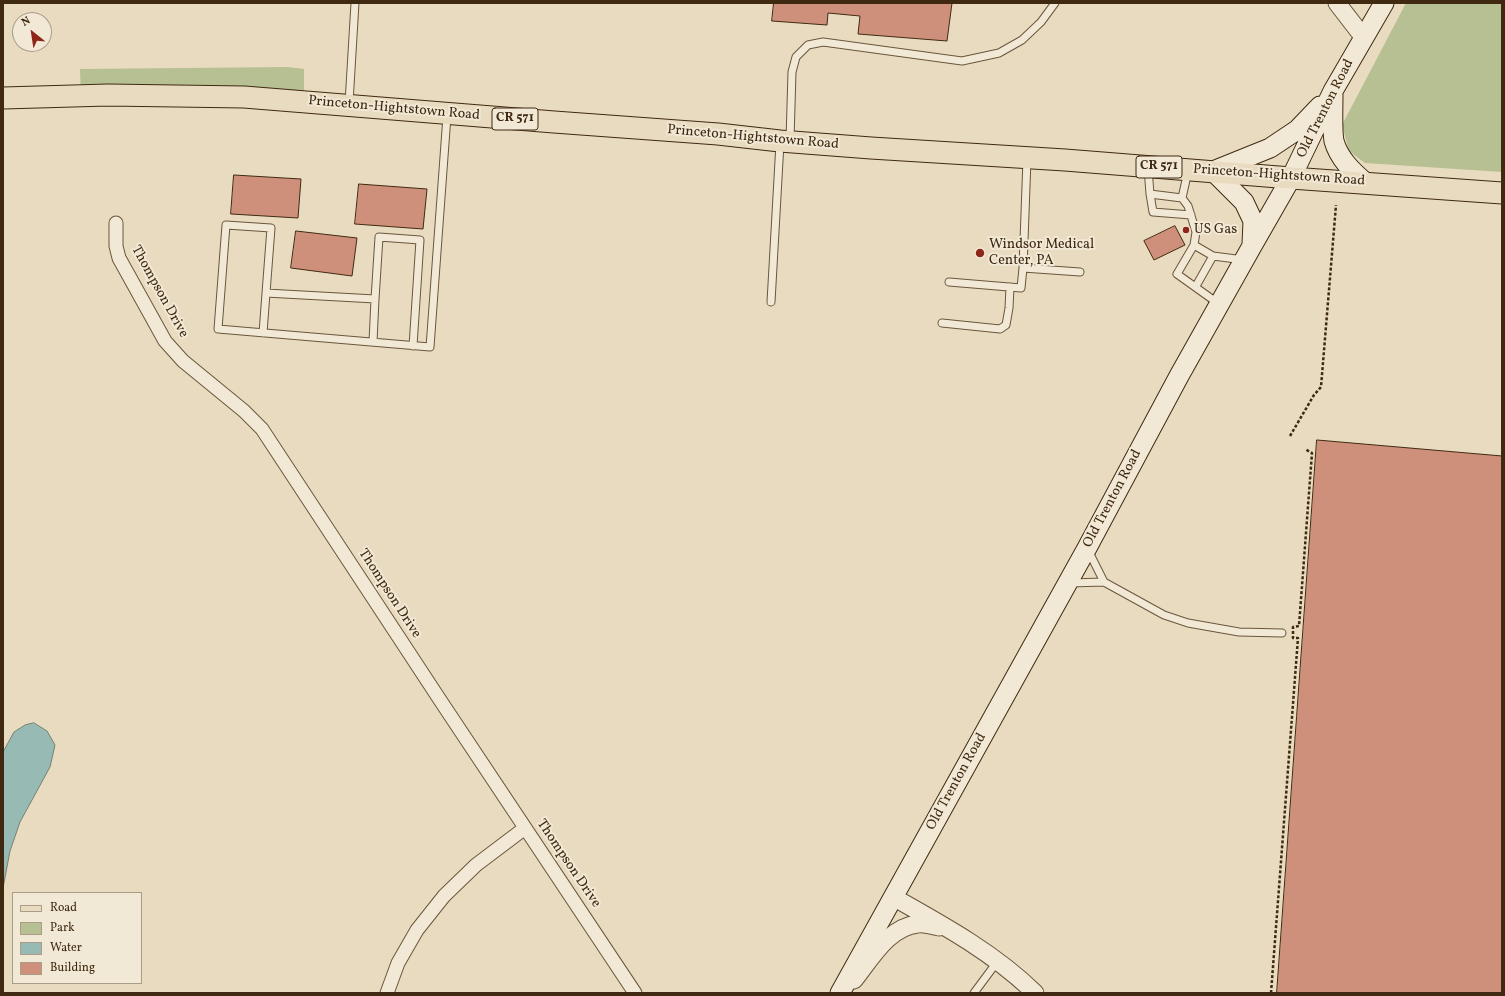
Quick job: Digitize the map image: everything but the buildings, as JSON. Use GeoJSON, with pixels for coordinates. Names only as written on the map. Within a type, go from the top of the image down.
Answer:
{"type":"FeatureCollection","features":[{"type":"Feature","properties":{"kind":"main road","name":"Old Trenton Road"},"geometry":{"type":"LineString","coordinates":[[840,993],[1087,548],[1137,453],[1219,304],[1291,178],[1333,91],[1384,3]]}},
{"type":"Feature","properties":{"kind":"main road"},"geometry":{"type":"LineString","coordinates":[[1248,253],[1253,222],[1244,202],[1213,171],[1270,148],[1292,134],[1333,91]]}},
{"type":"Feature","properties":{"kind":"main road"},"geometry":{"type":"LineString","coordinates":[[1333,91],[1334,141],[1338,151],[1350,170],[1366,183]]}},
{"type":"Feature","properties":{"kind":"main road","name":"Princeton-Hightstown Road"},"geometry":{"type":"LineString","coordinates":[[3,98],[108,95],[236,97],[718,134],[871,148],[1027,157],[1502,193]]}},
{"type":"Feature","properties":{"kind":"street"},"geometry":{"type":"LineString","coordinates":[[1337,3],[1364,38]]}},
{"type":"Feature","properties":{"kind":"street","name":"Thompson Drive"},"geometry":{"type":"LineString","coordinates":[[116,223],[116,246],[119,258],[166,341],[183,361],[244,411],[262,429],[635,993]]}},
{"type":"Feature","properties":{"kind":"street"},"geometry":{"type":"LineString","coordinates":[[387,993],[398,963],[417,930],[444,896],[476,865],[525,828]]}},
{"type":"Feature","properties":{"kind":"street"},"geometry":{"type":"LineString","coordinates":[[893,898],[948,928],[998,962],[1035,993]]}},
{"type":"Feature","properties":{"kind":"street"},"geometry":{"type":"LineString","coordinates":[[844,993],[885,940],[899,929],[918,924],[948,928]]}},
{"type":"Feature","properties":{"kind":"lane"},"geometry":{"type":"LineString","coordinates":[[349,106],[355,3]]}},
{"type":"Feature","properties":{"kind":"lane"},"geometry":{"type":"LineString","coordinates":[[771,302],[792,72],[796,57],[808,45],[823,42],[962,61],[999,53],[1022,40],[1041,22],[1055,3]]}},
{"type":"Feature","properties":{"kind":"lane"},"geometry":{"type":"LineString","coordinates":[[263,333],[271,228],[226,225],[218,329],[263,333],[373,342],[413,346],[430,347],[447,114]]}},
{"type":"Feature","properties":{"kind":"lane"},"geometry":{"type":"LineString","coordinates":[[949,282],[1022,288],[1027,157]]}},
{"type":"Feature","properties":{"kind":"lane"},"geometry":{"type":"LineString","coordinates":[[1148,166],[1153,212],[1191,215]]}},
{"type":"Feature","properties":{"kind":"lane"},"geometry":{"type":"LineString","coordinates":[[1182,198],[1189,169]]}},
{"type":"Feature","properties":{"kind":"lane"},"geometry":{"type":"LineString","coordinates":[[1150,194],[1182,198],[1188,206],[1196,232],[1194,245],[1178,274],[1219,304]]}},
{"type":"Feature","properties":{"kind":"lane"},"geometry":{"type":"LineString","coordinates":[[373,342],[379,237],[420,240],[413,346]]}},
{"type":"Feature","properties":{"kind":"lane"},"geometry":{"type":"LineString","coordinates":[[1194,245],[1213,256],[1248,253]]}},
{"type":"Feature","properties":{"kind":"lane"},"geometry":{"type":"LineString","coordinates":[[1196,286],[1213,256]]}},
{"type":"Feature","properties":{"kind":"lane"},"geometry":{"type":"LineString","coordinates":[[1023,268],[1080,272]]}},
{"type":"Feature","properties":{"kind":"lane"},"geometry":{"type":"LineString","coordinates":[[942,322],[1000,329],[1006,325],[1010,287]]}},
{"type":"Feature","properties":{"kind":"lane"},"geometry":{"type":"LineString","coordinates":[[266,293],[375,299]]}},
{"type":"Feature","properties":{"kind":"lane"},"geometry":{"type":"LineString","coordinates":[[1087,548],[1104,582]]}},
{"type":"Feature","properties":{"kind":"lane"},"geometry":{"type":"LineString","coordinates":[[1067,583],[1104,582],[1164,615],[1188,623],[1239,632],[1282,633]]}},
{"type":"Feature","properties":{"kind":"lane"},"geometry":{"type":"LineString","coordinates":[[974,993],[998,962]]}},
{"type":"Feature","properties":{"kind":"path"},"geometry":{"type":"LineString","coordinates":[[1290,436],[1314,395],[1321,387],[1336,205]]}},
{"type":"Feature","properties":{"kind":"path"},"geometry":{"type":"LineString","coordinates":[[1271,993],[1298,638],[1293,638],[1293,632],[1294,627],[1299,626],[1312,453],[1305,449]]}},
{"type":"Feature","properties":{"kind":"green space"},"geometry":{"type":"Polygon","coordinates":[[[1406,3],[1502,3],[1502,172],[1365,163],[1349,151],[1342,125],[1406,3]]]}},
{"type":"Feature","properties":{"kind":"green space"},"geometry":{"type":"Polygon","coordinates":[[[288,67],[304,69],[304,102],[81,96],[80,69],[288,67]]]}},
{"type":"Feature","properties":{"kind":"water"},"geometry":{"type":"Polygon","coordinates":[[[34,723],[47,731],[55,745],[50,767],[20,822],[10,851],[3,888],[3,752],[14,732],[25,725],[34,723]]]}},
{"type":"Feature","properties":{"kind":"place","name":"US Gas"},"geometry":{"type":"Point","coordinates":[1186,230]}},
{"type":"Feature","properties":{"kind":"place","name":"Windsor Medical Center, PA"},"geometry":{"type":"Point","coordinates":[980,253]}}]}
